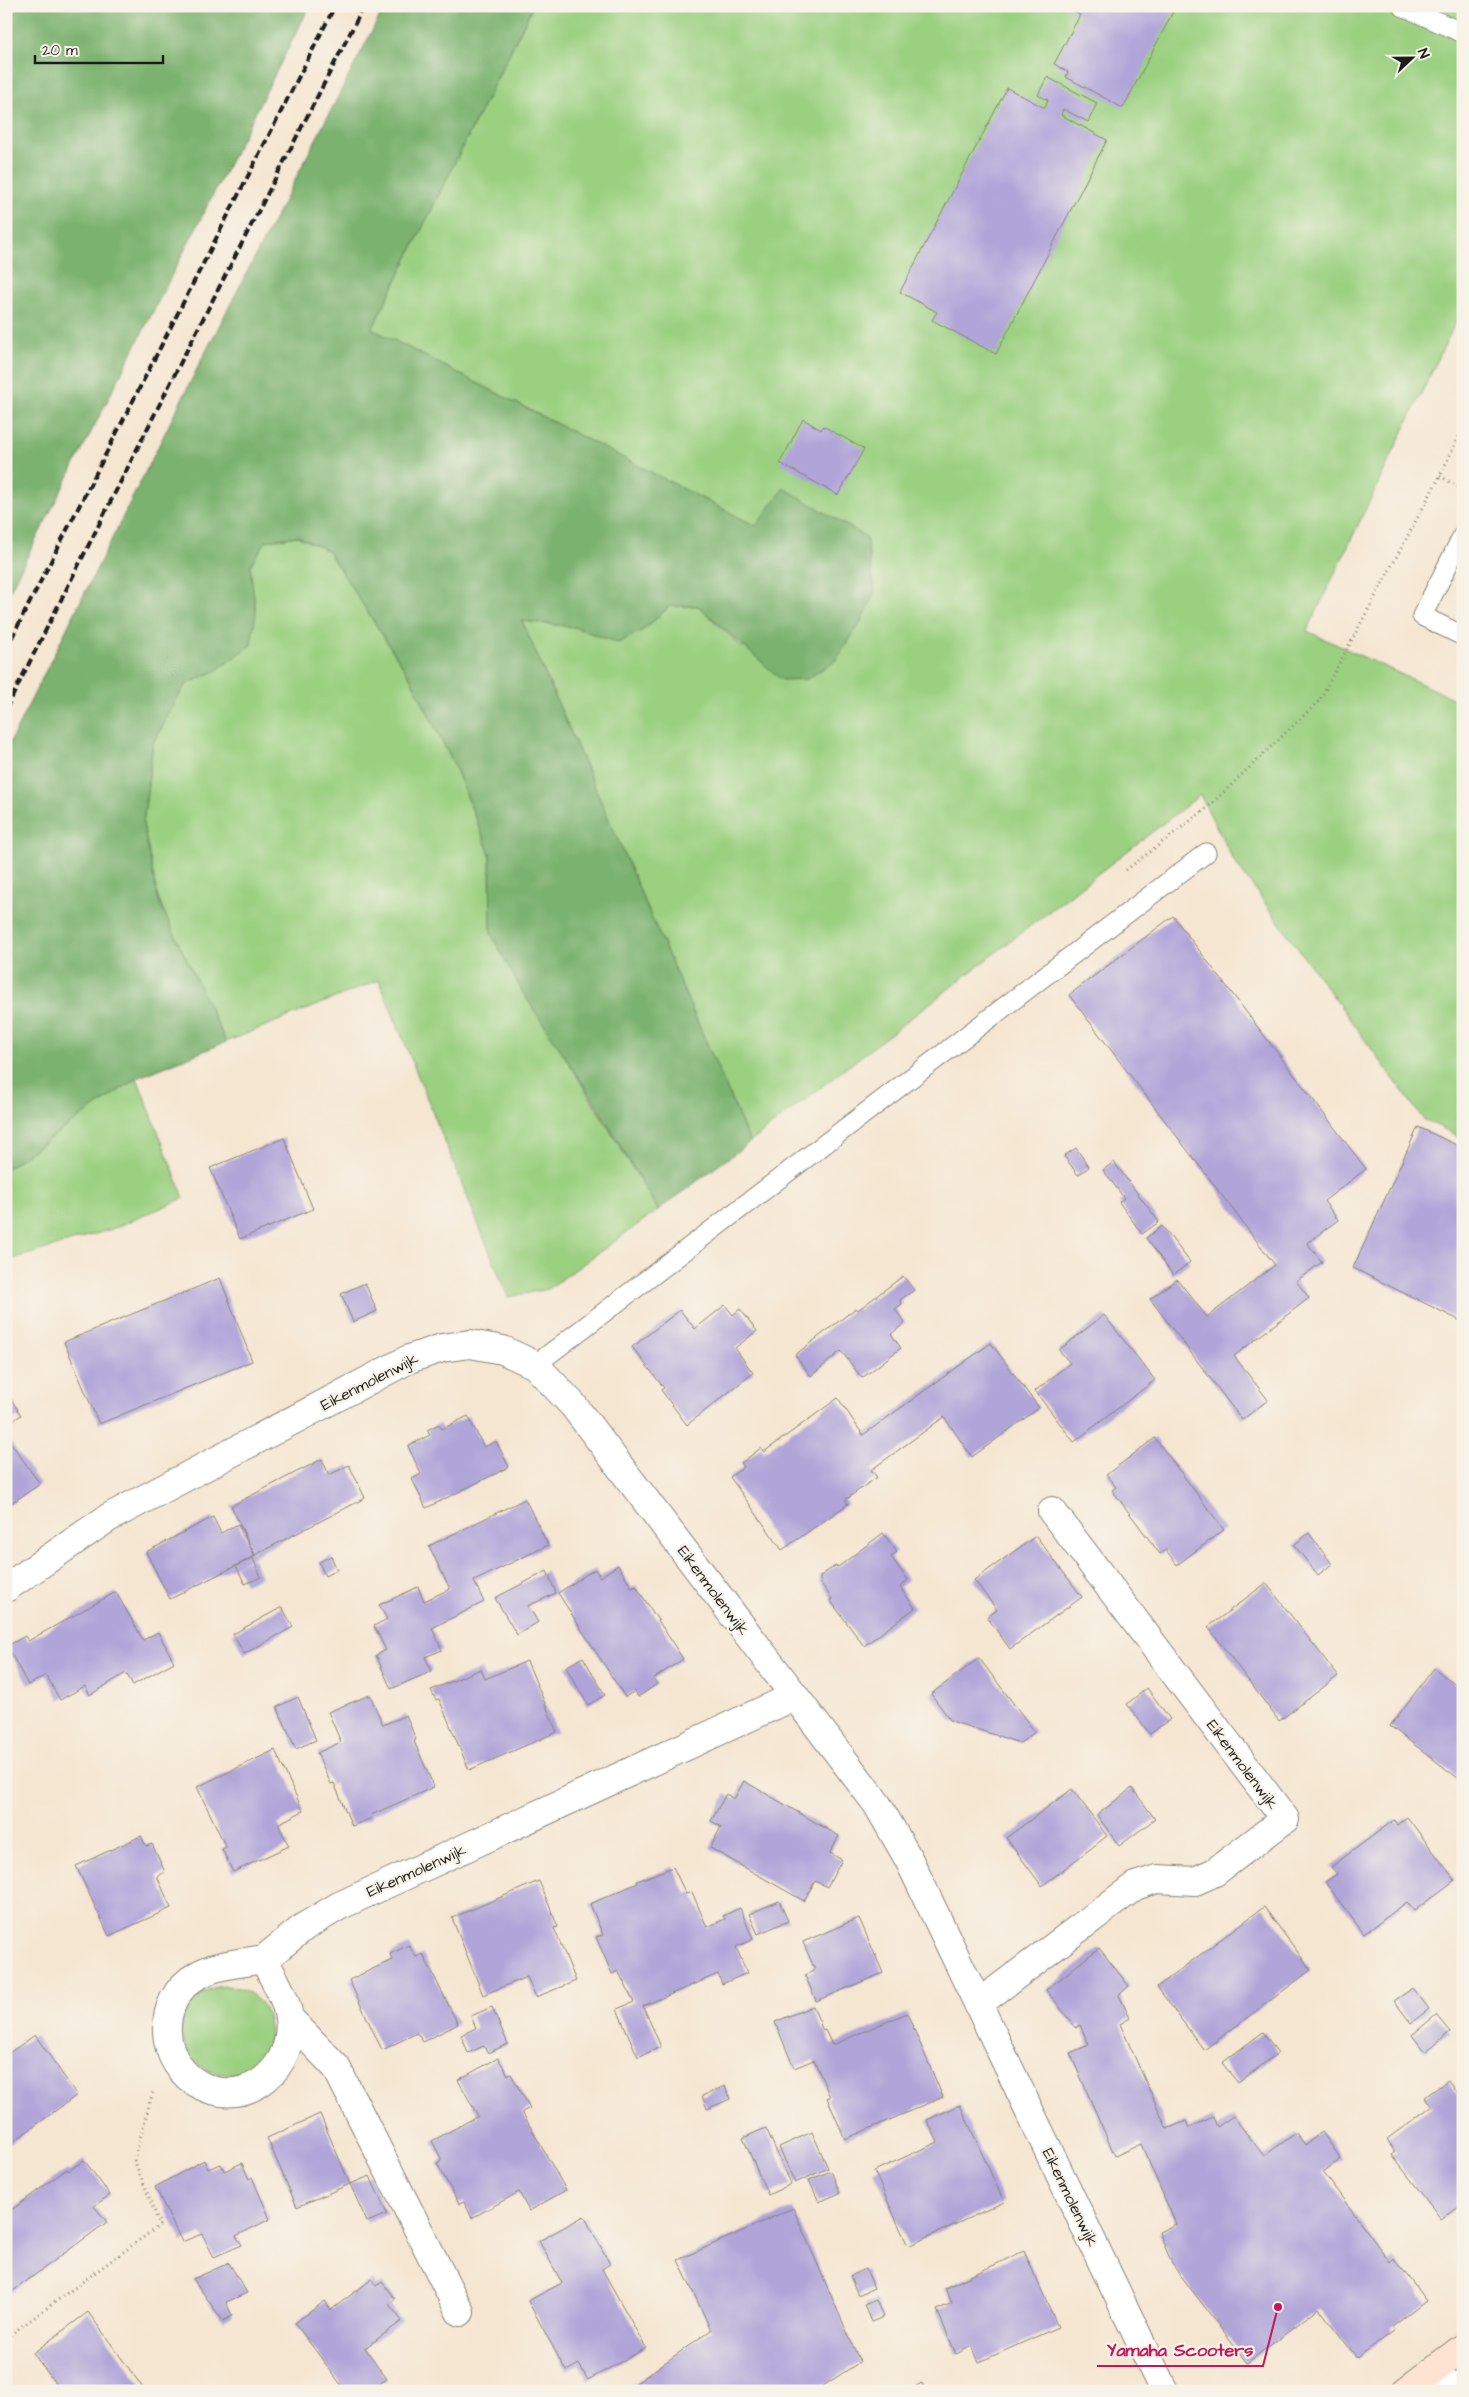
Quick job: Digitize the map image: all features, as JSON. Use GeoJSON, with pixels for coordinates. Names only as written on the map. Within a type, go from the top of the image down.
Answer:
{"type":"FeatureCollection","features":[{"type":"Feature","properties":{"kind":"main road"},"geometry":{"type":"LineString","coordinates":[[1406,2391],[1463,2348]]}},
{"type":"Feature","properties":{"kind":"street","name":"Eikenmolenwijk"},"geometry":{"type":"LineString","coordinates":[[6,1588],[108,1518],[409,1359],[442,1348],[470,1344],[504,1350],[535,1365],[573,1405],[877,1804],[908,1858],[1164,2391]]}},
{"type":"Feature","properties":{"kind":"street","name":"Eikenmolenwijk"},"geometry":{"type":"LineString","coordinates":[[978,2004],[1135,1886],[1157,1879],[1195,1881],[1215,1872],[1285,1819],[1052,1510]]}},
{"type":"Feature","properties":{"kind":"street","name":"Eikenmolenwijk"},"geometry":{"type":"LineString","coordinates":[[264,1959],[284,1999],[289,2018],[290,2037],[285,2056],[274,2072],[259,2084],[240,2091],[221,2092],[202,2086],[186,2076],[173,2060],[167,2042],[166,2022],[171,2004],[182,1987],[198,1975],[216,1968],[264,1959],[304,1927],[338,1906],[795,1696]]}},
{"type":"Feature","properties":{"kind":"street","name":"Eikenmolenwijk"},"geometry":{"type":"LineString","coordinates":[[289,2018],[336,2067],[460,2312]]}},
{"type":"Feature","properties":{"kind":"street"},"geometry":{"type":"LineString","coordinates":[[1429,2374],[1460,2391]]}},
{"type":"Feature","properties":{"kind":"lane"},"geometry":{"type":"LineString","coordinates":[[1402,6],[1463,33]]}},
{"type":"Feature","properties":{"kind":"lane"},"geometry":{"type":"LineString","coordinates":[[1463,535],[1422,616],[1463,636]]}},
{"type":"Feature","properties":{"kind":"lane"},"geometry":{"type":"LineString","coordinates":[[535,1365],[1206,853]]}},
{"type":"Feature","properties":{"kind":"path"},"geometry":{"type":"LineString","coordinates":[[1120,875],[1207,808],[1319,701],[1440,476],[1463,427]]}},
{"type":"Feature","properties":{"kind":"path"},"geometry":{"type":"LineString","coordinates":[[1440,476],[1463,490]]}},
{"type":"Feature","properties":{"kind":"path"},"geometry":{"type":"LineString","coordinates":[[6,2338],[160,2225],[134,2160],[151,2094],[173,2060]]}},
{"type":"Feature","properties":{"kind":"green space"},"geometry":{"type":"Polygon","coordinates":[[[19,6],[310,6],[6,598],[6,25],[19,6]]]}},
{"type":"Feature","properties":{"kind":"green space"},"geometry":{"type":"Polygon","coordinates":[[[385,6],[533,6],[372,329],[756,526],[784,488],[866,537],[875,592],[860,624],[836,660],[807,679],[782,680],[698,606],[670,606],[643,630],[618,643],[574,627],[522,621],[750,1142],[658,1210],[592,1098],[523,993],[491,934],[490,854],[456,769],[411,679],[328,551],[297,536],[266,541],[250,566],[256,613],[251,645],[217,670],[185,685],[153,743],[143,824],[158,899],[226,1042],[137,1078],[6,1169],[6,750],[203,357],[385,6]]]}},
{"type":"Feature","properties":{"kind":"green space"},"geometry":{"type":"Polygon","coordinates":[[[533,6],[1463,6],[1463,307],[1307,631],[1463,703],[1463,1138],[1423,1119],[1234,861],[1200,795],[750,1142],[522,621],[574,627],[618,643],[643,630],[670,606],[698,606],[742,647],[860,624],[874,592],[866,537],[756,526],[372,329],[533,6]]]}},
{"type":"Feature","properties":{"kind":"green space"},"geometry":{"type":"Polygon","coordinates":[[[297,536],[328,551],[411,679],[456,769],[490,854],[491,934],[658,1210],[548,1289],[508,1297],[379,980],[226,1042],[158,899],[143,824],[153,743],[185,685],[217,670],[256,613],[249,566],[266,541],[297,536]]]}},
{"type":"Feature","properties":{"kind":"green space"},"geometry":{"type":"Polygon","coordinates":[[[137,1078],[184,1198],[112,1229],[6,1261],[6,1169],[137,1078]]]}},
{"type":"Feature","properties":{"kind":"green space"},"geometry":{"type":"Polygon","coordinates":[[[226,1986],[243,1989],[251,1993],[263,2005],[267,2013],[270,2030],[267,2047],[263,2055],[251,2067],[243,2071],[226,2074],[209,2071],[201,2067],[189,2055],[185,2047],[182,2030],[185,2013],[189,2005],[201,1993],[209,1989],[226,1986]]]}},
{"type":"Feature","properties":{"kind":"building"},"geometry":{"type":"Polygon","coordinates":[[[1063,6],[1176,6],[1123,108],[1066,77],[1068,72],[1054,64],[1080,15],[1063,6]]]}},
{"type":"Feature","properties":{"kind":"building"},"geometry":{"type":"Polygon","coordinates":[[[1047,77],[1097,103],[1088,122],[1063,109],[1061,115],[1107,140],[996,354],[932,320],[937,312],[900,292],[1007,88],[1045,108],[1048,100],[1038,95],[1047,77]]]}},
{"type":"Feature","properties":{"kind":"building"},"geometry":{"type":"Polygon","coordinates":[[[803,419],[821,430],[823,426],[864,449],[838,495],[780,463],[803,419]]]}},
{"type":"Feature","properties":{"kind":"building"},"geometry":{"type":"Polygon","coordinates":[[[1173,916],[1366,1169],[1324,1201],[1338,1220],[1307,1243],[1322,1262],[1296,1281],[1309,1298],[1234,1356],[1268,1400],[1242,1420],[1150,1299],[1177,1279],[1207,1317],[1275,1265],[1069,995],[1173,916]]]}},
{"type":"Feature","properties":{"kind":"building"},"geometry":{"type":"Polygon","coordinates":[[[1418,1127],[1463,1148],[1463,1322],[1353,1268],[1418,1127]]]}},
{"type":"Feature","properties":{"kind":"building"},"geometry":{"type":"Polygon","coordinates":[[[284,1138],[313,1209],[240,1239],[210,1168],[284,1138]]]}},
{"type":"Feature","properties":{"kind":"building"},"geometry":{"type":"Polygon","coordinates":[[[1076,1148],[1089,1167],[1078,1175],[1064,1156],[1076,1148]]]}},
{"type":"Feature","properties":{"kind":"building"},"geometry":{"type":"Polygon","coordinates":[[[1114,1162],[1159,1222],[1142,1234],[1119,1202],[1124,1198],[1103,1170],[1114,1162]]]}},
{"type":"Feature","properties":{"kind":"building"},"geometry":{"type":"Polygon","coordinates":[[[1162,1226],[1190,1262],[1173,1275],[1146,1238],[1162,1226]]]}},
{"type":"Feature","properties":{"kind":"building"},"geometry":{"type":"Polygon","coordinates":[[[903,1276],[914,1290],[900,1300],[902,1304],[895,1309],[905,1323],[891,1334],[901,1348],[862,1378],[841,1351],[811,1376],[795,1355],[856,1308],[858,1310],[903,1276]]]}},
{"type":"Feature","properties":{"kind":"building"},"geometry":{"type":"Polygon","coordinates":[[[220,1278],[252,1361],[99,1424],[64,1342],[220,1278]]]}},
{"type":"Feature","properties":{"kind":"building"},"geometry":{"type":"Polygon","coordinates":[[[365,1283],[377,1311],[353,1322],[341,1294],[365,1283]]]}},
{"type":"Feature","properties":{"kind":"building"},"geometry":{"type":"Polygon","coordinates":[[[725,1305],[733,1315],[740,1309],[757,1331],[735,1348],[753,1373],[687,1425],[661,1390],[664,1388],[632,1347],[680,1310],[695,1329],[725,1305]]]}},
{"type":"Feature","properties":{"kind":"building"},"geometry":{"type":"Polygon","coordinates":[[[1104,1315],[1155,1380],[1074,1442],[1035,1391],[1070,1363],[1059,1350],[1104,1315]]]}},
{"type":"Feature","properties":{"kind":"building"},"geometry":{"type":"Polygon","coordinates":[[[991,1343],[1039,1408],[972,1457],[944,1417],[871,1470],[877,1477],[845,1500],[848,1504],[782,1550],[730,1477],[744,1467],[741,1463],[761,1448],[764,1452],[838,1398],[863,1435],[991,1343]]]}},
{"type":"Feature","properties":{"kind":"building"},"geometry":{"type":"Polygon","coordinates":[[[6,1391],[21,1415],[6,1426],[6,1391]]]}},
{"type":"Feature","properties":{"kind":"building"},"geometry":{"type":"Polygon","coordinates":[[[468,1416],[484,1447],[496,1441],[509,1467],[426,1508],[412,1479],[421,1474],[408,1446],[430,1435],[427,1430],[439,1424],[442,1429],[468,1416]]]}},
{"type":"Feature","properties":{"kind":"building"},"geometry":{"type":"Polygon","coordinates":[[[6,1436],[40,1484],[6,1507],[6,1436]]]}},
{"type":"Feature","properties":{"kind":"building"},"geometry":{"type":"Polygon","coordinates":[[[1155,1438],[1224,1530],[1177,1565],[1166,1550],[1160,1554],[1112,1490],[1116,1487],[1106,1475],[1155,1438]]]}},
{"type":"Feature","properties":{"kind":"building"},"geometry":{"type":"Polygon","coordinates":[[[322,1459],[329,1475],[349,1465],[365,1498],[255,1555],[231,1506],[322,1459]]]}},
{"type":"Feature","properties":{"kind":"building"},"geometry":{"type":"Polygon","coordinates":[[[525,1499],[548,1545],[474,1581],[484,1602],[432,1628],[442,1650],[425,1657],[432,1671],[391,1689],[376,1655],[386,1650],[374,1626],[387,1619],[379,1605],[418,1587],[424,1601],[450,1589],[429,1546],[525,1499]]]}},
{"type":"Feature","properties":{"kind":"building"},"geometry":{"type":"Polygon","coordinates":[[[213,1517],[221,1533],[238,1524],[255,1556],[170,1599],[146,1552],[213,1517]]]}},
{"type":"Feature","properties":{"kind":"building"},"geometry":{"type":"Polygon","coordinates":[[[883,1533],[897,1552],[891,1557],[908,1580],[900,1587],[915,1608],[864,1646],[830,1600],[832,1599],[820,1582],[820,1576],[835,1566],[838,1567],[883,1533]]]}},
{"type":"Feature","properties":{"kind":"building"},"geometry":{"type":"Polygon","coordinates":[[[1309,1533],[1332,1564],[1318,1575],[1294,1545],[1309,1533]]]}},
{"type":"Feature","properties":{"kind":"building"},"geometry":{"type":"Polygon","coordinates":[[[1036,1536],[1082,1597],[1010,1649],[987,1617],[997,1610],[974,1580],[1036,1536]]]}},
{"type":"Feature","properties":{"kind":"building"},"geometry":{"type":"Polygon","coordinates":[[[331,1556],[337,1570],[325,1576],[319,1562],[331,1556]]]}},
{"type":"Feature","properties":{"kind":"building"},"geometry":{"type":"Polygon","coordinates":[[[253,1558],[261,1577],[245,1584],[236,1566],[253,1558]]]}},
{"type":"Feature","properties":{"kind":"building"},"geometry":{"type":"Polygon","coordinates":[[[618,1565],[632,1588],[636,1586],[683,1659],[653,1679],[657,1684],[638,1697],[635,1691],[625,1697],[558,1593],[595,1569],[600,1577],[618,1565]]]}},
{"type":"Feature","properties":{"kind":"building"},"geometry":{"type":"Polygon","coordinates":[[[547,1571],[556,1593],[528,1606],[538,1622],[517,1635],[495,1598],[547,1571]]]}},
{"type":"Feature","properties":{"kind":"building"},"geometry":{"type":"Polygon","coordinates":[[[1266,1583],[1338,1676],[1279,1721],[1208,1627],[1266,1583]]]}},
{"type":"Feature","properties":{"kind":"building"},"geometry":{"type":"Polygon","coordinates":[[[116,1592],[143,1640],[158,1632],[174,1662],[133,1685],[126,1673],[90,1695],[85,1686],[60,1700],[46,1675],[28,1685],[7,1646],[25,1636],[28,1641],[116,1592]]]}},
{"type":"Feature","properties":{"kind":"building"},"geometry":{"type":"Polygon","coordinates":[[[282,1607],[293,1627],[244,1654],[233,1634],[282,1607]]]}},
{"type":"Feature","properties":{"kind":"building"},"geometry":{"type":"Polygon","coordinates":[[[583,1657],[605,1695],[588,1705],[566,1667],[583,1657]]]}},
{"type":"Feature","properties":{"kind":"building"},"geometry":{"type":"Polygon","coordinates":[[[979,1658],[1035,1732],[1020,1743],[951,1721],[931,1694],[979,1658]]]}},
{"type":"Feature","properties":{"kind":"building"},"geometry":{"type":"Polygon","coordinates":[[[527,1661],[557,1732],[469,1770],[439,1699],[436,1700],[431,1690],[481,1669],[485,1679],[527,1661]]]}},
{"type":"Feature","properties":{"kind":"building"},"geometry":{"type":"Polygon","coordinates":[[[1434,1668],[1463,1691],[1463,1782],[1390,1726],[1434,1668]]]}},
{"type":"Feature","properties":{"kind":"building"},"geometry":{"type":"Polygon","coordinates":[[[1147,1688],[1170,1719],[1150,1734],[1127,1704],[1147,1688]]]}},
{"type":"Feature","properties":{"kind":"building"},"geometry":{"type":"Polygon","coordinates":[[[370,1695],[383,1725],[406,1715],[416,1740],[414,1741],[434,1787],[371,1815],[372,1818],[352,1826],[334,1783],[331,1784],[317,1753],[341,1742],[328,1712],[370,1695]]]}},
{"type":"Feature","properties":{"kind":"building"},"geometry":{"type":"Polygon","coordinates":[[[298,1697],[316,1740],[296,1749],[277,1707],[298,1697]]]}},
{"type":"Feature","properties":{"kind":"building"},"geometry":{"type":"Polygon","coordinates":[[[275,1750],[303,1811],[278,1824],[289,1846],[233,1872],[222,1849],[226,1847],[197,1787],[275,1750]]]}},
{"type":"Feature","properties":{"kind":"building"},"geometry":{"type":"Polygon","coordinates":[[[744,1781],[839,1836],[830,1853],[842,1860],[827,1887],[815,1881],[804,1901],[710,1848],[721,1827],[711,1821],[726,1794],[734,1799],[744,1781]]]}},
{"type":"Feature","properties":{"kind":"building"},"geometry":{"type":"Polygon","coordinates":[[[1132,1788],[1155,1819],[1119,1846],[1097,1815],[1132,1788]]]}},
{"type":"Feature","properties":{"kind":"building"},"geometry":{"type":"Polygon","coordinates":[[[1072,1789],[1107,1836],[1042,1886],[1006,1838],[1072,1789]]]}},
{"type":"Feature","properties":{"kind":"building"},"geometry":{"type":"Polygon","coordinates":[[[1407,1817],[1455,1880],[1414,1911],[1407,1902],[1364,1934],[1325,1882],[1337,1874],[1331,1867],[1394,1820],[1397,1825],[1407,1817]]]}},
{"type":"Feature","properties":{"kind":"building"},"geometry":{"type":"Polygon","coordinates":[[[141,1836],[146,1846],[152,1844],[165,1872],[157,1876],[171,1908],[109,1936],[76,1866],[141,1836]]]}},
{"type":"Feature","properties":{"kind":"building"},"geometry":{"type":"Polygon","coordinates":[[[673,1867],[686,1894],[692,1892],[707,1927],[725,1919],[723,1916],[740,1908],[753,1939],[736,1947],[747,1973],[722,1984],[718,1974],[643,2006],[661,2047],[638,2057],[617,2009],[634,2002],[618,1971],[612,1974],[596,1937],[603,1935],[590,1904],[638,1883],[637,1881],[673,1867]]]}},
{"type":"Feature","properties":{"kind":"building"},"geometry":{"type":"Polygon","coordinates":[[[539,1881],[558,1927],[554,1928],[576,1981],[536,1997],[527,1977],[483,1995],[452,1918],[539,1881]]]}},
{"type":"Feature","properties":{"kind":"building"},"geometry":{"type":"Polygon","coordinates":[[[779,1901],[788,1921],[758,1934],[749,1914],[779,1901]]]}},
{"type":"Feature","properties":{"kind":"building"},"geometry":{"type":"Polygon","coordinates":[[[1264,1907],[1311,1970],[1204,2050],[1157,1987],[1264,1907]]]}},
{"type":"Feature","properties":{"kind":"building"},"geometry":{"type":"Polygon","coordinates":[[[859,1918],[883,1973],[816,2001],[805,1975],[815,1970],[803,1942],[859,1918]]]}},
{"type":"Feature","properties":{"kind":"building"},"geometry":{"type":"Polygon","coordinates":[[[409,1945],[416,1957],[423,1954],[458,2024],[423,2042],[417,2033],[382,2050],[349,1980],[392,1960],[390,1954],[409,1945]]]}},
{"type":"Feature","properties":{"kind":"building"},"geometry":{"type":"Polygon","coordinates":[[[1099,1948],[1129,1986],[1119,1995],[1130,2018],[1120,2024],[1167,2129],[1186,2121],[1189,2128],[1213,2117],[1217,2127],[1233,2116],[1264,2156],[1296,2133],[1305,2145],[1322,2132],[1341,2159],[1323,2172],[1390,2262],[1394,2258],[1426,2301],[1392,2327],[1394,2330],[1357,2358],[1319,2308],[1247,2363],[1172,2264],[1159,2232],[1176,2224],[1141,2144],[1115,2156],[1070,2053],[1089,2045],[1080,2025],[1076,2028],[1046,1990],[1099,1948]]]}},
{"type":"Feature","properties":{"kind":"building"},"geometry":{"type":"Polygon","coordinates":[[[1413,1988],[1429,2009],[1411,2023],[1394,2001],[1413,1988]]]}},
{"type":"Feature","properties":{"kind":"building"},"geometry":{"type":"Polygon","coordinates":[[[813,2006],[823,2031],[825,2030],[832,2045],[907,2013],[943,2097],[845,2139],[827,2098],[830,2097],[814,2060],[794,2068],[775,2022],[813,2006]]]}},
{"type":"Feature","properties":{"kind":"building"},"geometry":{"type":"Polygon","coordinates":[[[492,2007],[508,2044],[488,2053],[484,2046],[468,2053],[461,2035],[476,2028],[471,2016],[492,2007]]]}},
{"type":"Feature","properties":{"kind":"building"},"geometry":{"type":"Polygon","coordinates":[[[1436,2015],[1450,2032],[1425,2052],[1412,2035],[1436,2015]]]}},
{"type":"Feature","properties":{"kind":"building"},"geometry":{"type":"Polygon","coordinates":[[[1263,2032],[1278,2053],[1238,2083],[1222,2063],[1263,2032]]]}},
{"type":"Feature","properties":{"kind":"building"},"geometry":{"type":"Polygon","coordinates":[[[35,2035],[77,2095],[6,2147],[6,2055],[35,2035]]]}},
{"type":"Feature","properties":{"kind":"building"},"geometry":{"type":"Polygon","coordinates":[[[498,2058],[508,2075],[511,2074],[530,2108],[522,2112],[566,2190],[529,2211],[519,2192],[472,2218],[464,2202],[459,2204],[437,2163],[442,2160],[432,2141],[478,2116],[458,2080],[498,2058]]]}},
{"type":"Feature","properties":{"kind":"building"},"geometry":{"type":"Polygon","coordinates":[[[1448,2080],[1463,2101],[1463,2203],[1441,2219],[1392,2155],[1396,2152],[1387,2139],[1432,2106],[1425,2097],[1448,2080]]]}},
{"type":"Feature","properties":{"kind":"building"},"geometry":{"type":"Polygon","coordinates":[[[725,2086],[730,2099],[707,2109],[702,2096],[725,2086]]]}},
{"type":"Feature","properties":{"kind":"building"},"geometry":{"type":"Polygon","coordinates":[[[960,2105],[1004,2202],[908,2246],[874,2171],[938,2142],[927,2120],[960,2105]]]}},
{"type":"Feature","properties":{"kind":"building"},"geometry":{"type":"Polygon","coordinates":[[[320,2114],[350,2184],[297,2207],[267,2138],[320,2114]]]}},
{"type":"Feature","properties":{"kind":"building"},"geometry":{"type":"Polygon","coordinates":[[[766,2128],[791,2184],[768,2195],[743,2138],[766,2128]]]}},
{"type":"Feature","properties":{"kind":"building"},"geometry":{"type":"Polygon","coordinates":[[[812,2132],[828,2168],[795,2183],[779,2147],[812,2132]]]}},
{"type":"Feature","properties":{"kind":"building"},"geometry":{"type":"Polygon","coordinates":[[[84,2160],[110,2195],[94,2206],[107,2222],[6,2296],[6,2214],[67,2169],[69,2171],[84,2160]]]}},
{"type":"Feature","properties":{"kind":"building"},"geometry":{"type":"Polygon","coordinates":[[[204,2160],[208,2169],[221,2164],[224,2171],[242,2163],[249,2179],[252,2177],[270,2219],[236,2236],[242,2245],[214,2257],[202,2234],[182,2242],[155,2187],[204,2160]]]}},
{"type":"Feature","properties":{"kind":"building"},"geometry":{"type":"Polygon","coordinates":[[[831,2171],[840,2193],[819,2202],[809,2180],[831,2171]]]}},
{"type":"Feature","properties":{"kind":"building"},"geometry":{"type":"Polygon","coordinates":[[[370,2176],[387,2214],[367,2222],[350,2184],[370,2176]]]}},
{"type":"Feature","properties":{"kind":"building"},"geometry":{"type":"Polygon","coordinates":[[[793,2208],[860,2362],[815,2391],[625,2391],[711,2330],[678,2260],[793,2208]]]}},
{"type":"Feature","properties":{"kind":"building"},"geometry":{"type":"Polygon","coordinates":[[[584,2216],[610,2264],[602,2269],[646,2348],[588,2380],[579,2364],[566,2371],[528,2301],[562,2283],[539,2241],[584,2216]]]}},
{"type":"Feature","properties":{"kind":"building"},"geometry":{"type":"Polygon","coordinates":[[[1024,2251],[1058,2327],[979,2362],[972,2346],[956,2354],[937,2310],[952,2303],[945,2288],[1024,2251]]]}},
{"type":"Feature","properties":{"kind":"building"},"geometry":{"type":"Polygon","coordinates":[[[229,2263],[247,2293],[226,2302],[232,2316],[223,2321],[193,2279],[229,2263]]]}},
{"type":"Feature","properties":{"kind":"building"},"geometry":{"type":"Polygon","coordinates":[[[866,2269],[874,2288],[858,2295],[850,2276],[866,2269]]]}},
{"type":"Feature","properties":{"kind":"building"},"geometry":{"type":"Polygon","coordinates":[[[372,2279],[376,2286],[382,2282],[395,2299],[389,2304],[402,2321],[365,2348],[387,2379],[370,2391],[335,2391],[342,2386],[295,2323],[325,2301],[331,2310],[372,2279]]]}},
{"type":"Feature","properties":{"kind":"building"},"geometry":{"type":"Polygon","coordinates":[[[876,2300],[883,2317],[871,2322],[864,2305],[876,2300]]]}},
{"type":"Feature","properties":{"kind":"building"},"geometry":{"type":"Polygon","coordinates":[[[88,2312],[143,2388],[140,2391],[61,2391],[33,2353],[88,2312]]]}},
{"type":"Feature","properties":{"kind":"building"},"geometry":{"type":"Polygon","coordinates":[[[922,2383],[926,2391],[907,2391],[922,2383]]]}},
{"type":"Feature","properties":{"kind":"railway"},"geometry":{"type":"LineString","coordinates":[[6,649],[335,6]]}},
{"type":"Feature","properties":{"kind":"railway"},"geometry":{"type":"LineString","coordinates":[[6,709],[189,346],[364,6]]}},
{"type":"Feature","properties":{"kind":"place","name":"Yamaha Scooters"},"geometry":{"type":"Point","coordinates":[1278,2307]}}]}
